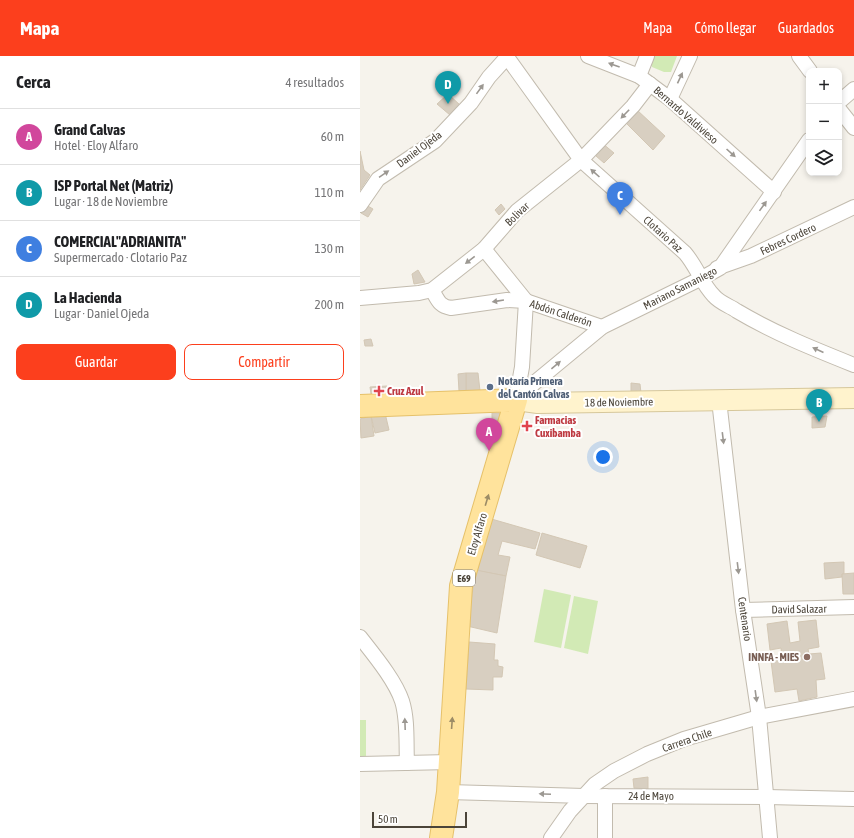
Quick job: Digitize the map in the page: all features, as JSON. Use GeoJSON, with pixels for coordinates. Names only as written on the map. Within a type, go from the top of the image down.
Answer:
{"type":"FeatureCollection","features":[{"type":"Feature","properties":{"kind":"main road","name":"18 de Noviembre"},"geometry":{"type":"LineString","coordinates":[[360,405],[516,400],[538,403],[854,398]]}},
{"type":"Feature","properties":{"kind":"main road","name":"Eloy Alfaro"},"geometry":{"type":"LineString","coordinates":[[441,838],[448,792],[461,586],[516,400]]}},
{"type":"Feature","properties":{"kind":"street","name":"Bernardo Valdivieso"},"geometry":{"type":"LineString","coordinates":[[588,56],[645,80],[670,99],[774,192]]}},
{"type":"Feature","properties":{"kind":"street","name":"Bolivar"},"geometry":{"type":"LineString","coordinates":[[360,298],[419,293],[432,290],[484,249],[517,211],[581,160],[633,106],[645,80],[648,56]]}},
{"type":"Feature","properties":{"kind":"street"},"geometry":{"type":"LineString","coordinates":[[670,99],[690,56]]}},
{"type":"Feature","properties":{"kind":"street"},"geometry":{"type":"LineString","coordinates":[[799,56],[808,68]]}},
{"type":"Feature","properties":{"kind":"street","name":"Clotario Paz"},"geometry":{"type":"LineString","coordinates":[[508,57],[581,160],[685,253],[693,262],[708,289],[715,297],[775,332],[854,365]]}},
{"type":"Feature","properties":{"kind":"street","name":"Daniel Ojeda"},"geometry":{"type":"LineString","coordinates":[[360,205],[378,179],[435,141],[471,103],[489,77],[508,57]]}},
{"type":"Feature","properties":{"kind":"street"},"geometry":{"type":"LineString","coordinates":[[842,99],[854,88]]}},
{"type":"Feature","properties":{"kind":"street"},"geometry":{"type":"LineString","coordinates":[[842,113],[854,128]]}},
{"type":"Feature","properties":{"kind":"street","name":"Mariano Samaniego"},"geometry":{"type":"LineString","coordinates":[[516,400],[527,392],[540,378],[602,327],[720,268],[806,144]]}},
{"type":"Feature","properties":{"kind":"street","name":"Febres Cordero"},"geometry":{"type":"LineString","coordinates":[[720,268],[751,256],[854,207]]}},
{"type":"Feature","properties":{"kind":"street"},"geometry":{"type":"LineString","coordinates":[[740,238],[737,247],[739,253],[744,256],[751,256]]}},
{"type":"Feature","properties":{"kind":"street"},"geometry":{"type":"LineString","coordinates":[[484,249],[526,301]]}},
{"type":"Feature","properties":{"kind":"street"},"geometry":{"type":"LineString","coordinates":[[693,262],[703,268],[720,268]]}},
{"type":"Feature","properties":{"kind":"street","name":"Abdón Calderón"},"geometry":{"type":"LineString","coordinates":[[432,290],[439,302],[444,307],[451,308],[507,300],[526,301],[602,327]]}},
{"type":"Feature","properties":{"kind":"street","name":"Eloy Alfaro"},"geometry":{"type":"LineString","coordinates":[[516,400],[522,367],[526,301]]}},
{"type":"Feature","properties":{"kind":"street"},"geometry":{"type":"LineString","coordinates":[[522,367],[524,373],[531,379],[540,378]]}},
{"type":"Feature","properties":{"kind":"street","name":"Centenario"},"geometry":{"type":"LineString","coordinates":[[719,400],[743,610],[759,717],[770,838]]}},
{"type":"Feature","properties":{"kind":"street","name":"David Salazar"},"geometry":{"type":"LineString","coordinates":[[743,610],[854,607]]}},
{"type":"Feature","properties":{"kind":"street"},"geometry":{"type":"LineString","coordinates":[[360,637],[384,669],[402,701],[405,715],[407,763]]}},
{"type":"Feature","properties":{"kind":"street","name":"Carrera Chile"},"geometry":{"type":"LineString","coordinates":[[551,838],[570,811],[595,784],[614,771],[647,754],[684,739],[759,717],[854,699]]}},
{"type":"Feature","properties":{"kind":"street"},"geometry":{"type":"LineString","coordinates":[[360,764],[450,762]]}},
{"type":"Feature","properties":{"kind":"street","name":"24 de Mayo"},"geometry":{"type":"LineString","coordinates":[[448,792],[584,796],[854,799]]}},
{"type":"Feature","properties":{"kind":"street"},"geometry":{"type":"LineString","coordinates":[[605,796],[605,838]]}},
{"type":"Feature","properties":{"kind":"green space"},"geometry":{"type":"Polygon","coordinates":[[[653,56],[677,56],[671,72],[664,72],[652,67],[651,62],[653,56]]]}},
{"type":"Feature","properties":{"kind":"green space"},"geometry":{"type":"Polygon","coordinates":[[[544,589],[571,595],[561,648],[534,642],[544,589]]]}},
{"type":"Feature","properties":{"kind":"green space"},"geometry":{"type":"Polygon","coordinates":[[[574,596],[598,601],[588,654],[564,648],[574,596]]]}},
{"type":"Feature","properties":{"kind":"green space"},"geometry":{"type":"Polygon","coordinates":[[[360,720],[366,720],[366,757],[360,757],[360,720]]]}},
{"type":"Feature","properties":{"kind":"building"},"geometry":{"type":"Polygon","coordinates":[[[448,94],[460,105],[450,115],[437,104],[448,94]]]}},
{"type":"Feature","properties":{"kind":"building"},"geometry":{"type":"Polygon","coordinates":[[[637,110],[665,136],[653,150],[626,123],[637,110]]]}},
{"type":"Feature","properties":{"kind":"building"},"geometry":{"type":"Polygon","coordinates":[[[602,143],[614,153],[604,163],[596,156],[596,148],[602,143]]]}},
{"type":"Feature","properties":{"kind":"building"},"geometry":{"type":"Polygon","coordinates":[[[360,151],[364,170],[370,175],[360,190],[360,151]]]}},
{"type":"Feature","properties":{"kind":"building"},"geometry":{"type":"Polygon","coordinates":[[[501,204],[505,209],[499,215],[495,210],[501,204]]]}},
{"type":"Feature","properties":{"kind":"building"},"geometry":{"type":"Polygon","coordinates":[[[366,205],[373,209],[368,217],[361,213],[366,205]]]}},
{"type":"Feature","properties":{"kind":"building"},"geometry":{"type":"Polygon","coordinates":[[[418,270],[425,282],[414,284],[412,274],[418,270]]]}},
{"type":"Feature","properties":{"kind":"building"},"geometry":{"type":"Polygon","coordinates":[[[371,339],[373,346],[365,346],[364,340],[371,339]]]}},
{"type":"Feature","properties":{"kind":"building"},"geometry":{"type":"Polygon","coordinates":[[[466,373],[478,373],[480,391],[466,391],[466,373]]]}},
{"type":"Feature","properties":{"kind":"building"},"geometry":{"type":"Polygon","coordinates":[[[466,373],[466,391],[459,391],[458,374],[466,373]]]}},
{"type":"Feature","properties":{"kind":"building"},"geometry":{"type":"Polygon","coordinates":[[[631,383],[640,384],[641,393],[631,393],[631,383]]]}},
{"type":"Feature","properties":{"kind":"building","name":"Cruz Azul"},"geometry":{"type":"Polygon","coordinates":[[[387,386],[388,394],[371,394],[370,387],[387,386]]]}},
{"type":"Feature","properties":{"kind":"building"},"geometry":{"type":"Polygon","coordinates":[[[385,413],[389,430],[375,433],[371,416],[385,413]]]}},
{"type":"Feature","properties":{"kind":"building"},"geometry":{"type":"Polygon","coordinates":[[[492,413],[499,413],[504,419],[502,424],[492,423],[492,413]]]}},
{"type":"Feature","properties":{"kind":"building"},"geometry":{"type":"Polygon","coordinates":[[[371,416],[374,436],[361,438],[360,419],[371,416]]]}},
{"type":"Feature","properties":{"kind":"building"},"geometry":{"type":"Polygon","coordinates":[[[827,416],[825,427],[812,428],[812,417],[827,416]]]}},
{"type":"Feature","properties":{"kind":"building"},"geometry":{"type":"Polygon","coordinates":[[[488,518],[540,533],[535,549],[502,541],[498,555],[510,557],[506,576],[473,570],[488,518]]]}},
{"type":"Feature","properties":{"kind":"building"},"geometry":{"type":"Polygon","coordinates":[[[542,533],[587,546],[580,568],[536,555],[542,533]]]}},
{"type":"Feature","properties":{"kind":"building"},"geometry":{"type":"Polygon","coordinates":[[[844,562],[844,574],[842,574],[842,577],[825,579],[824,563],[844,562]]]}},
{"type":"Feature","properties":{"kind":"building"},"geometry":{"type":"Polygon","coordinates":[[[476,570],[506,576],[497,633],[467,626],[476,570]]]}},
{"type":"Feature","properties":{"kind":"building"},"geometry":{"type":"Polygon","coordinates":[[[854,573],[854,594],[843,594],[842,574],[854,573]]]}},
{"type":"Feature","properties":{"kind":"building"},"geometry":{"type":"Polygon","coordinates":[[[816,620],[819,647],[808,649],[809,654],[821,653],[825,679],[816,680],[817,697],[799,701],[797,689],[775,692],[771,661],[782,659],[781,648],[770,650],[767,624],[787,621],[790,643],[800,641],[798,622],[816,620]]]}},
{"type":"Feature","properties":{"kind":"building"},"geometry":{"type":"Polygon","coordinates":[[[469,642],[495,644],[494,660],[498,660],[498,666],[503,667],[502,677],[493,677],[493,690],[466,689],[469,642]]]}},
{"type":"Feature","properties":{"kind":"building"},"geometry":{"type":"Polygon","coordinates":[[[648,777],[648,789],[634,788],[633,779],[648,777]]]}},
{"type":"Feature","properties":{"kind":"place","name":"La Hacienda"},"geometry":{"type":"Point","coordinates":[448,104]}},
{"type":"Feature","properties":{"kind":"place","name":"COMERCIAL\"ADRIANITA\""},"geometry":{"type":"Point","coordinates":[620,215]}},
{"type":"Feature","properties":{"kind":"place","name":"Notaría Primera del Cantón Calvas"},"geometry":{"type":"Point","coordinates":[490,387]}},
{"type":"Feature","properties":{"kind":"place","name":"Cruz Azul"},"geometry":{"type":"Point","coordinates":[379,391]}},
{"type":"Feature","properties":{"kind":"place","name":"ISP Portal Net (Matriz)"},"geometry":{"type":"Point","coordinates":[819,422]}},
{"type":"Feature","properties":{"kind":"place","name":"Farmacias Cuxibamba"},"geometry":{"type":"Point","coordinates":[527,426]}},
{"type":"Feature","properties":{"kind":"place","name":"Grand Calvas"},"geometry":{"type":"Point","coordinates":[489,451]}},
{"type":"Feature","properties":{"kind":"place","name":"INNFA - MIES"},"geometry":{"type":"Point","coordinates":[807,657]}}]}
